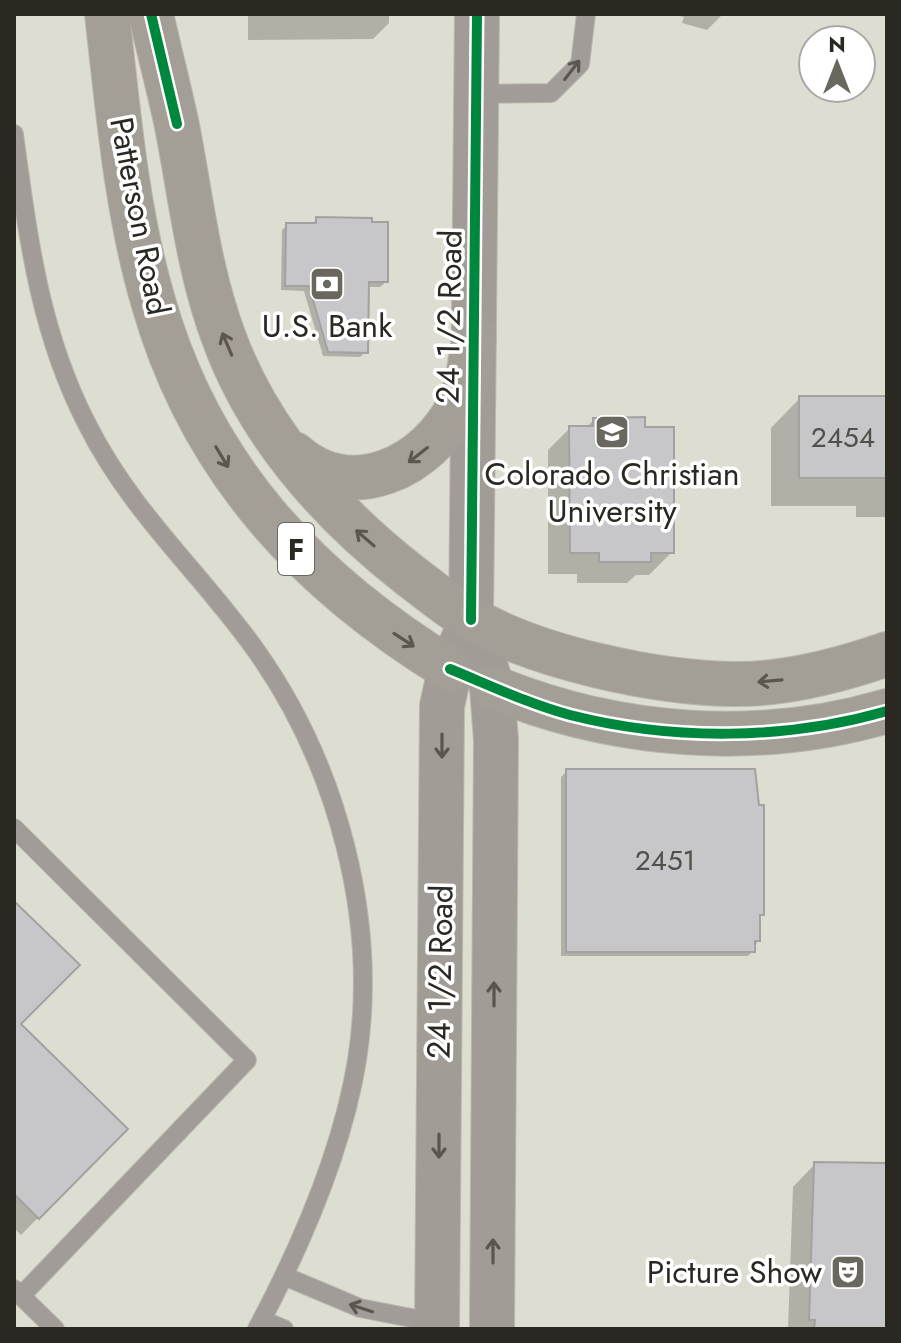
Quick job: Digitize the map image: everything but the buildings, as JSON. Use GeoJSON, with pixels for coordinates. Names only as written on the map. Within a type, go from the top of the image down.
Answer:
{"type":"FeatureCollection","features":[{"type":"Feature","properties":{"kind":"main road","name":"Patterson Road"},"geometry":{"type":"LineString","coordinates":[[107,14],[128,180],[146,272],[168,348],[204,427],[256,505],[314,568],[381,626],[450,669],[570,715],[631,727],[692,733],[756,733],[807,727],[887,711]]}},
{"type":"Feature","properties":{"kind":"main road","name":"Patterson Road"},"geometry":{"type":"LineString","coordinates":[[151,14],[177,124],[207,289],[230,353],[276,438],[310,483],[349,524],[471,620],[556,654],[666,678],[734,684],[782,680],[847,668],[887,654]]}},
{"type":"Feature","properties":{"kind":"main road","name":"24 1/2 Road"},"geometry":{"type":"LineString","coordinates":[[477,14],[471,620],[492,687],[496,740],[492,1329]]}},
{"type":"Feature","properties":{"kind":"main road"},"geometry":{"type":"LineString","coordinates":[[276,438],[301,460],[341,476],[363,478],[387,474],[411,462],[434,442],[459,404],[474,338]]}},
{"type":"Feature","properties":{"kind":"main road","name":"24 1/2 Road"},"geometry":{"type":"LineString","coordinates":[[441,1327],[442,706],[450,669],[471,620]]}},
{"type":"Feature","properties":{"kind":"lane"},"geometry":{"type":"LineString","coordinates":[[477,94],[551,93],[580,64],[586,14]]}},
{"type":"Feature","properties":{"kind":"lane"},"geometry":{"type":"LineString","coordinates":[[14,134],[45,324],[65,379],[116,477],[146,519],[247,639],[282,689],[322,772],[353,880],[363,977],[357,1059],[334,1154],[284,1276],[260,1324],[284,1329]]}},
{"type":"Feature","properties":{"kind":"lane"},"geometry":{"type":"LineString","coordinates":[[14,828],[247,1060],[18,1293],[55,1329]]}},
{"type":"Feature","properties":{"kind":"lane"},"geometry":{"type":"LineString","coordinates":[[284,1276],[360,1308],[441,1327]]}},
{"type":"Feature","properties":{"kind":"cycle path"},"geometry":{"type":"LineString","coordinates":[[151,14],[177,124]]}},
{"type":"Feature","properties":{"kind":"cycle path"},"geometry":{"type":"LineString","coordinates":[[471,620],[477,14]]}},
{"type":"Feature","properties":{"kind":"cycle path"},"geometry":{"type":"LineString","coordinates":[[450,669],[555,711],[609,723],[689,733],[729,734],[810,728],[887,711]]}},
{"type":"Feature","properties":{"kind":"place","name":"U.S. Bank"},"geometry":{"type":"Point","coordinates":[327,284]}},
{"type":"Feature","properties":{"kind":"place","name":"Colorado Christian University"},"geometry":{"type":"Point","coordinates":[612,432]}},
{"type":"Feature","properties":{"kind":"place","name":"Picture Show"},"geometry":{"type":"Point","coordinates":[848,1272]}}]}
